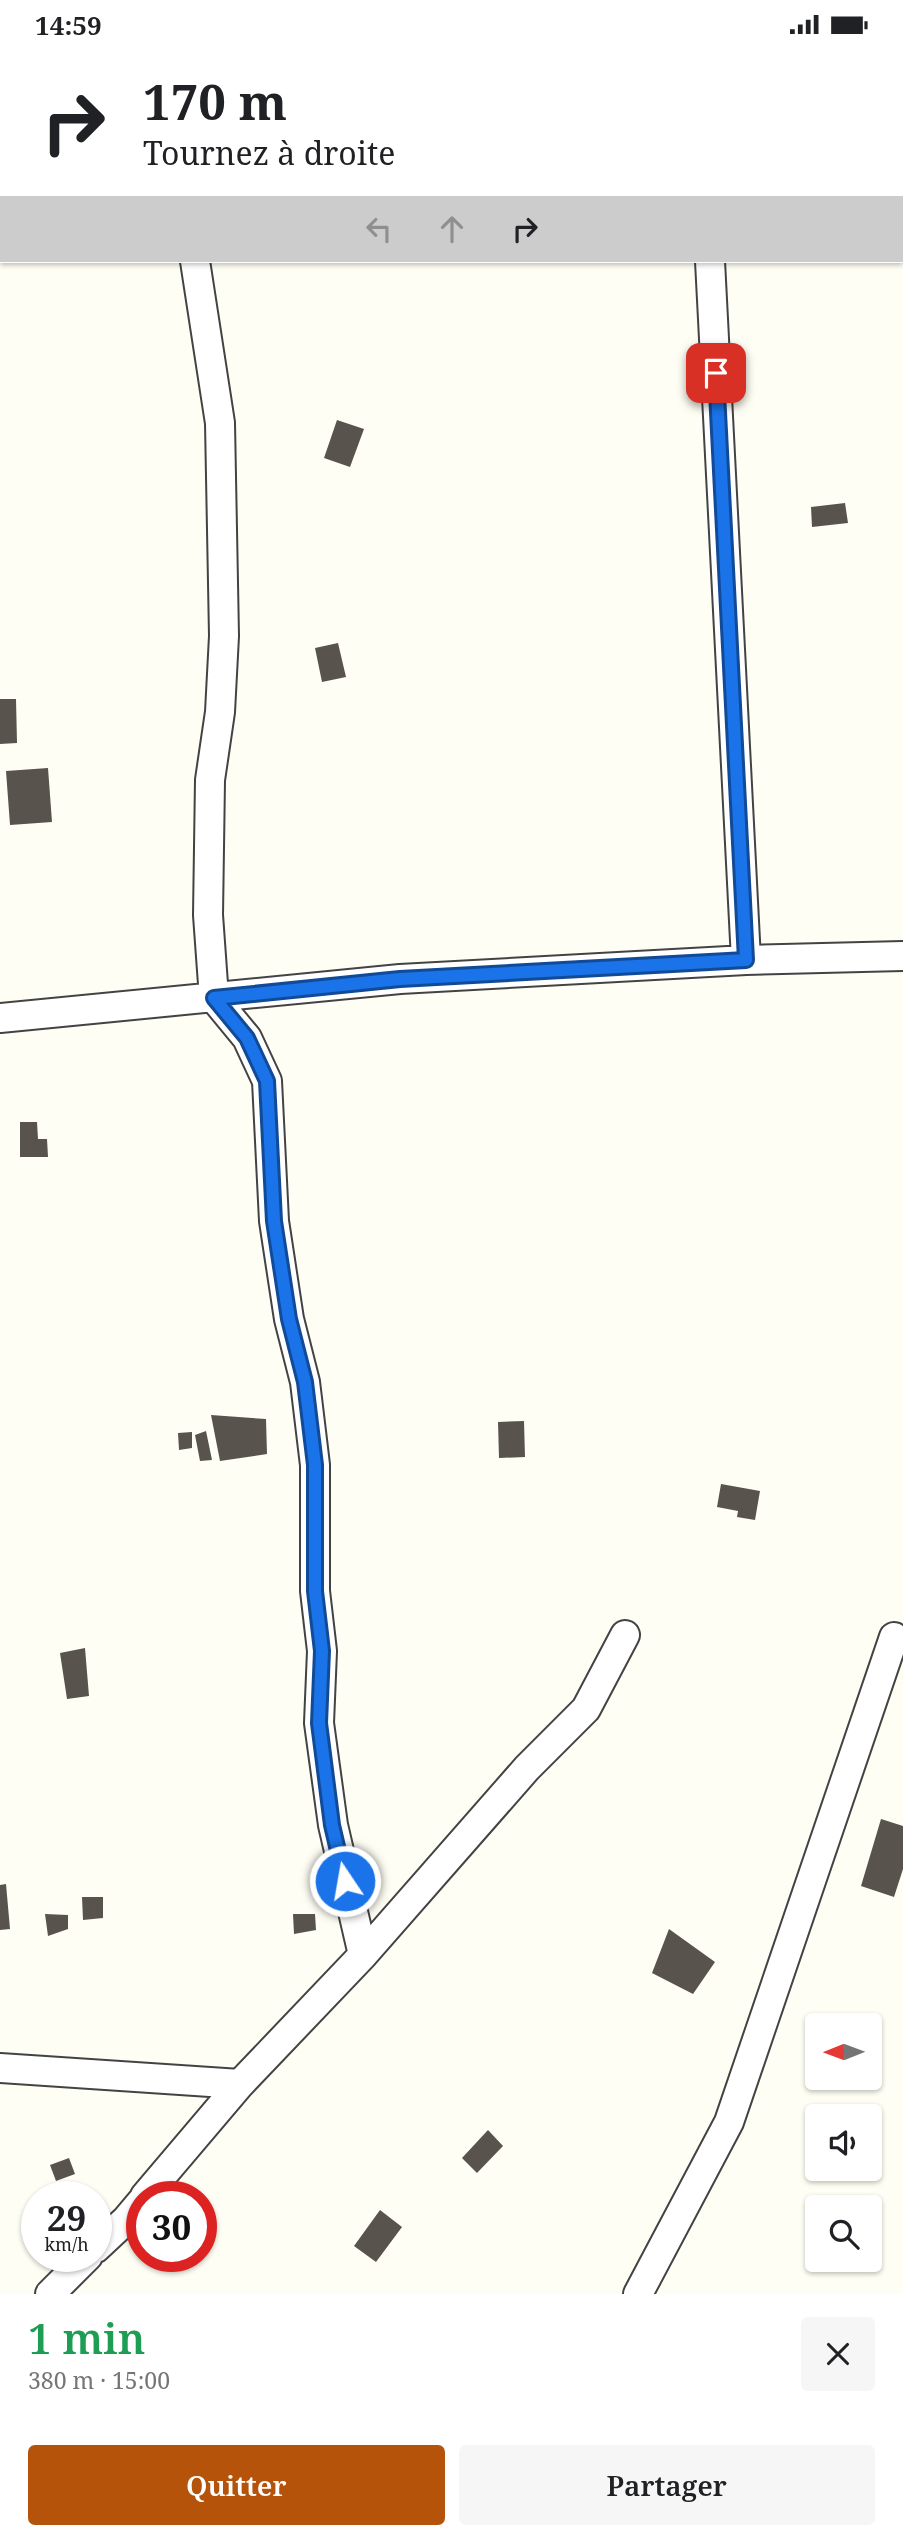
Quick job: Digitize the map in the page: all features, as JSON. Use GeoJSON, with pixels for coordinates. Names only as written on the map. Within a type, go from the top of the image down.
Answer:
{"type":"FeatureCollection","features":[{"type":"Feature","properties":{"kind":"street"},"geometry":{"type":"LineString","coordinates":[[195,263],[220,436],[224,636],[220,712],[210,780],[208,915],[214,998],[247,1038],[267,1081],[274,1221],[289,1319],[305,1382],[315,1465],[315,1591],[322,1651],[319,1723],[332,1825],[363,1955]]}},
{"type":"Feature","properties":{"kind":"street"},"geometry":{"type":"LineString","coordinates":[[710,263],[746,960]]}},
{"type":"Feature","properties":{"kind":"street"},"geometry":{"type":"LineString","coordinates":[[0,1018],[400,979],[746,960],[903,956]]}},
{"type":"Feature","properties":{"kind":"street"},"geometry":{"type":"LineString","coordinates":[[158,2181],[240,2084],[363,1955],[527,1768],[586,1709],[625,1635]]}},
{"type":"Feature","properties":{"kind":"street"},"geometry":{"type":"LineString","coordinates":[[638,2294],[729,2122],[894,1637]]}},
{"type":"Feature","properties":{"kind":"street"},"geometry":{"type":"LineString","coordinates":[[0,2068],[240,2084]]}},
{"type":"Feature","properties":{"kind":"street"},"geometry":{"type":"LineString","coordinates":[[112,2233],[126,2220]]}},
{"type":"Feature","properties":{"kind":"street"},"geometry":{"type":"LineString","coordinates":[[50,2294],[72,2272]]}},
{"type":"Feature","properties":{"kind":"building"},"geometry":{"type":"Polygon","coordinates":[[[337,420],[364,429],[350,467],[324,458],[337,420]]]}},
{"type":"Feature","properties":{"kind":"building"},"geometry":{"type":"Polygon","coordinates":[[[845,503],[848,523],[812,527],[811,507],[845,503]]]}},
{"type":"Feature","properties":{"kind":"building"},"geometry":{"type":"Polygon","coordinates":[[[338,643],[346,677],[322,682],[315,648],[338,643]]]}},
{"type":"Feature","properties":{"kind":"building"},"geometry":{"type":"Polygon","coordinates":[[[0,699],[16,699],[17,743],[0,744],[0,699]]]}},
{"type":"Feature","properties":{"kind":"building"},"geometry":{"type":"Polygon","coordinates":[[[48,768],[52,822],[10,825],[6,771],[48,768]]]}},
{"type":"Feature","properties":{"kind":"building"},"geometry":{"type":"Polygon","coordinates":[[[20,1122],[37,1122],[38,1139],[47,1139],[48,1157],[20,1157],[20,1122]]]}},
{"type":"Feature","properties":{"kind":"building"},"geometry":{"type":"Polygon","coordinates":[[[211,1415],[266,1419],[267,1454],[220,1461],[211,1415]]]}},
{"type":"Feature","properties":{"kind":"building"},"geometry":{"type":"Polygon","coordinates":[[[524,1421],[525,1457],[499,1458],[498,1422],[524,1421]]]}},
{"type":"Feature","properties":{"kind":"building"},"geometry":{"type":"Polygon","coordinates":[[[206,1431],[212,1460],[200,1461],[195,1435],[206,1431]]]}},
{"type":"Feature","properties":{"kind":"building"},"geometry":{"type":"Polygon","coordinates":[[[192,1432],[192,1448],[179,1450],[178,1433],[192,1432]]]}},
{"type":"Feature","properties":{"kind":"building"},"geometry":{"type":"Polygon","coordinates":[[[721,1484],[760,1491],[755,1520],[737,1517],[738,1511],[717,1507],[721,1484]]]}},
{"type":"Feature","properties":{"kind":"building"},"geometry":{"type":"Polygon","coordinates":[[[85,1648],[89,1696],[67,1699],[60,1653],[85,1648]]]}},
{"type":"Feature","properties":{"kind":"building"},"geometry":{"type":"Polygon","coordinates":[[[881,1819],[903,1826],[903,1869],[894,1897],[861,1886],[881,1819]]]}},
{"type":"Feature","properties":{"kind":"building"},"geometry":{"type":"Polygon","coordinates":[[[6,1884],[10,1929],[0,1930],[0,1885],[6,1884]]]}},
{"type":"Feature","properties":{"kind":"building"},"geometry":{"type":"Polygon","coordinates":[[[82,1897],[103,1897],[103,1918],[83,1920],[82,1897]]]}},
{"type":"Feature","properties":{"kind":"building"},"geometry":{"type":"Polygon","coordinates":[[[45,1914],[68,1915],[68,1929],[48,1936],[45,1914]]]}},
{"type":"Feature","properties":{"kind":"building"},"geometry":{"type":"Polygon","coordinates":[[[293,1914],[315,1914],[316,1930],[294,1934],[293,1914]]]}},
{"type":"Feature","properties":{"kind":"building"},"geometry":{"type":"Polygon","coordinates":[[[669,1929],[715,1962],[693,1994],[652,1973],[669,1929]]]}},
{"type":"Feature","properties":{"kind":"building"},"geometry":{"type":"Polygon","coordinates":[[[488,2130],[503,2146],[477,2173],[462,2158],[488,2130]]]}},
{"type":"Feature","properties":{"kind":"building"},"geometry":{"type":"Polygon","coordinates":[[[69,2158],[75,2174],[56,2181],[50,2165],[69,2158]]]}},
{"type":"Feature","properties":{"kind":"building"},"geometry":{"type":"Polygon","coordinates":[[[380,2210],[402,2227],[376,2262],[354,2246],[380,2210]]]}},
{"type":"Feature","properties":{"kind":"route"},"geometry":{"type":"LineString","coordinates":[[345,1881],[332,1825],[319,1723],[322,1651],[315,1591],[315,1465],[305,1382],[289,1319],[274,1221],[267,1081],[247,1038],[214,998],[400,979],[746,960],[716,373]]}}]}
